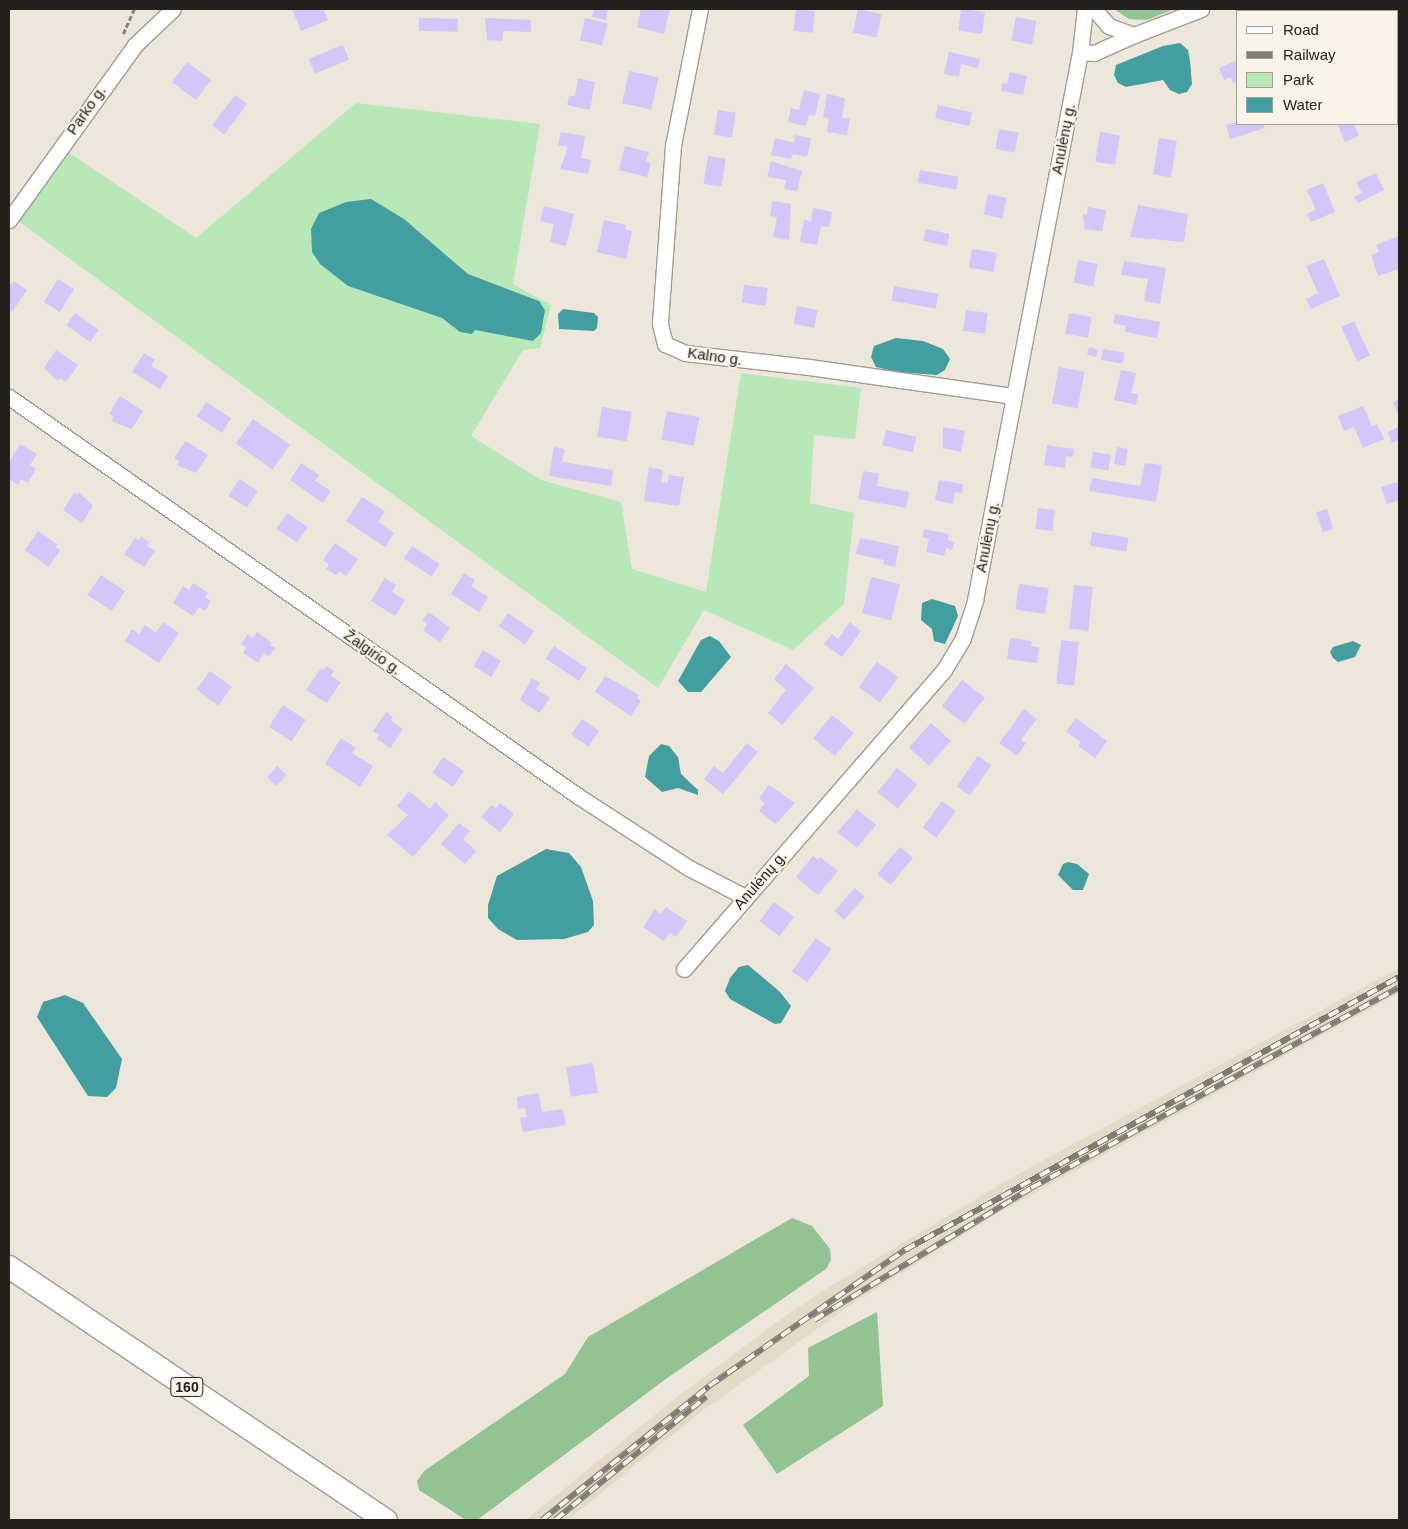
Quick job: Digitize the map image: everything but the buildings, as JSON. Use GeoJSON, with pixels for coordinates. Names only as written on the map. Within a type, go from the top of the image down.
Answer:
{"type":"FeatureCollection","features":[{"type":"Feature","properties":{"kind":"main road","name":"160"},"geometry":{"type":"LineString","coordinates":[[9,1267],[386,1520]]}},
{"type":"Feature","properties":{"kind":"street","name":"Parko g."},"geometry":{"type":"LineString","coordinates":[[9,220],[135,45],[173,9]]}},
{"type":"Feature","properties":{"kind":"street","name":"Kalno g."},"geometry":{"type":"LineString","coordinates":[[700,9],[673,145],[660,324],[665,344],[685,353],[1014,396]]}},
{"type":"Feature","properties":{"kind":"street","name":"Anulėnų g."},"geometry":{"type":"LineString","coordinates":[[684,969],[944,670],[964,638],[975,600],[1080,52],[1085,9]]}},
{"type":"Feature","properties":{"kind":"street"},"geometry":{"type":"LineString","coordinates":[[1094,9],[1109,26],[1134,35]]}},
{"type":"Feature","properties":{"kind":"street"},"geometry":{"type":"LineString","coordinates":[[1080,52],[1094,52],[1201,9]]}},
{"type":"Feature","properties":{"kind":"street","name":"Žalgirio g."},"geometry":{"type":"LineString","coordinates":[[9,396],[578,796],[689,868],[745,897]]}},
{"type":"Feature","properties":{"kind":"shaded area"},"geometry":{"type":"Polygon","coordinates":[[[1399,968],[1399,993],[1000,1212],[855,1302],[698,1414],[568,1520],[526,1520],[673,1400],[771,1326],[824,1290],[1018,1174],[1399,968]]]}},
{"type":"Feature","properties":{"kind":"green space"},"geometry":{"type":"Polygon","coordinates":[[[1114,9],[1174,9],[1147,20],[1129,19],[1114,9]]]}},
{"type":"Feature","properties":{"kind":"green space"},"geometry":{"type":"Polygon","coordinates":[[[356,103],[540,124],[513,284],[551,305],[540,348],[523,350],[471,436],[541,480],[621,502],[632,569],[706,592],[741,373],[861,388],[855,439],[814,435],[810,503],[854,513],[844,604],[793,650],[704,610],[658,688],[18,221],[68,152],[196,238],[356,103]],[[404,219],[348,286],[442,318],[460,332],[475,330],[533,341],[539,301],[468,274],[404,219]]]}},
{"type":"Feature","properties":{"kind":"green space"},"geometry":{"type":"Polygon","coordinates":[[[792,1218],[812,1226],[830,1249],[831,1260],[826,1269],[670,1376],[477,1520],[466,1520],[419,1490],[417,1481],[424,1471],[565,1374],[588,1337],[792,1218]]]}},
{"type":"Feature","properties":{"kind":"green space"},"geometry":{"type":"Polygon","coordinates":[[[877,1312],[883,1406],[777,1474],[743,1425],[809,1376],[808,1348],[877,1312]]]}},
{"type":"Feature","properties":{"kind":"water"},"geometry":{"type":"Polygon","coordinates":[[[1180,43],[1188,50],[1190,61],[1192,84],[1187,92],[1179,94],[1170,90],[1163,80],[1126,87],[1118,83],[1114,75],[1116,65],[1163,46],[1180,43]]]}},
{"type":"Feature","properties":{"kind":"water"},"geometry":{"type":"Polygon","coordinates":[[[371,199],[404,219],[468,274],[539,301],[545,310],[541,333],[533,341],[475,330],[472,334],[460,332],[442,318],[348,286],[320,264],[312,252],[311,229],[319,213],[346,202],[371,199]]]}},
{"type":"Feature","properties":{"kind":"water"},"geometry":{"type":"Polygon","coordinates":[[[563,309],[594,313],[598,317],[597,328],[594,331],[559,329],[558,314],[563,309]]]}},
{"type":"Feature","properties":{"kind":"water"},"geometry":{"type":"Polygon","coordinates":[[[896,338],[923,341],[943,349],[950,359],[945,370],[937,375],[896,372],[876,367],[871,357],[874,346],[896,338]]]}},
{"type":"Feature","properties":{"kind":"water"},"geometry":{"type":"Polygon","coordinates":[[[932,599],[955,606],[958,616],[945,644],[934,641],[932,629],[921,620],[922,603],[932,599]]]}},
{"type":"Feature","properties":{"kind":"water"},"geometry":{"type":"Polygon","coordinates":[[[710,636],[719,641],[731,657],[701,692],[688,692],[678,681],[701,640],[710,636]]]}},
{"type":"Feature","properties":{"kind":"water"},"geometry":{"type":"Polygon","coordinates":[[[1353,641],[1361,645],[1355,657],[1338,662],[1333,658],[1330,652],[1333,647],[1353,641]]]}},
{"type":"Feature","properties":{"kind":"water"},"geometry":{"type":"Polygon","coordinates":[[[661,744],[669,746],[678,757],[681,774],[698,790],[698,795],[678,788],[662,792],[645,777],[649,756],[661,744]]]}},
{"type":"Feature","properties":{"kind":"water"},"geometry":{"type":"Polygon","coordinates":[[[546,849],[569,853],[581,867],[593,901],[594,925],[588,932],[564,939],[517,940],[498,929],[488,918],[488,905],[497,876],[546,849]]]}},
{"type":"Feature","properties":{"kind":"water"},"geometry":{"type":"Polygon","coordinates":[[[1068,862],[1077,864],[1089,874],[1083,890],[1073,890],[1058,875],[1063,864],[1068,862]]]}},
{"type":"Feature","properties":{"kind":"water"},"geometry":{"type":"Polygon","coordinates":[[[748,965],[780,992],[791,1006],[781,1023],[775,1024],[730,999],[725,991],[730,978],[739,967],[748,965]]]}},
{"type":"Feature","properties":{"kind":"water"},"geometry":{"type":"Polygon","coordinates":[[[65,995],[83,1003],[122,1059],[116,1088],[107,1097],[88,1096],[37,1017],[43,1002],[65,995]]]}},
{"type":"Feature","properties":{"kind":"railway"},"geometry":{"type":"LineString","coordinates":[[542,1520],[709,1386],[905,1250],[1399,977]]}},
{"type":"Feature","properties":{"kind":"railway"},"geometry":{"type":"LineString","coordinates":[[814,1320],[1031,1188],[1399,987]]}},
{"type":"Feature","properties":{"kind":"railway"},"geometry":{"type":"LineString","coordinates":[[555,1520],[706,1397]]}}]}
